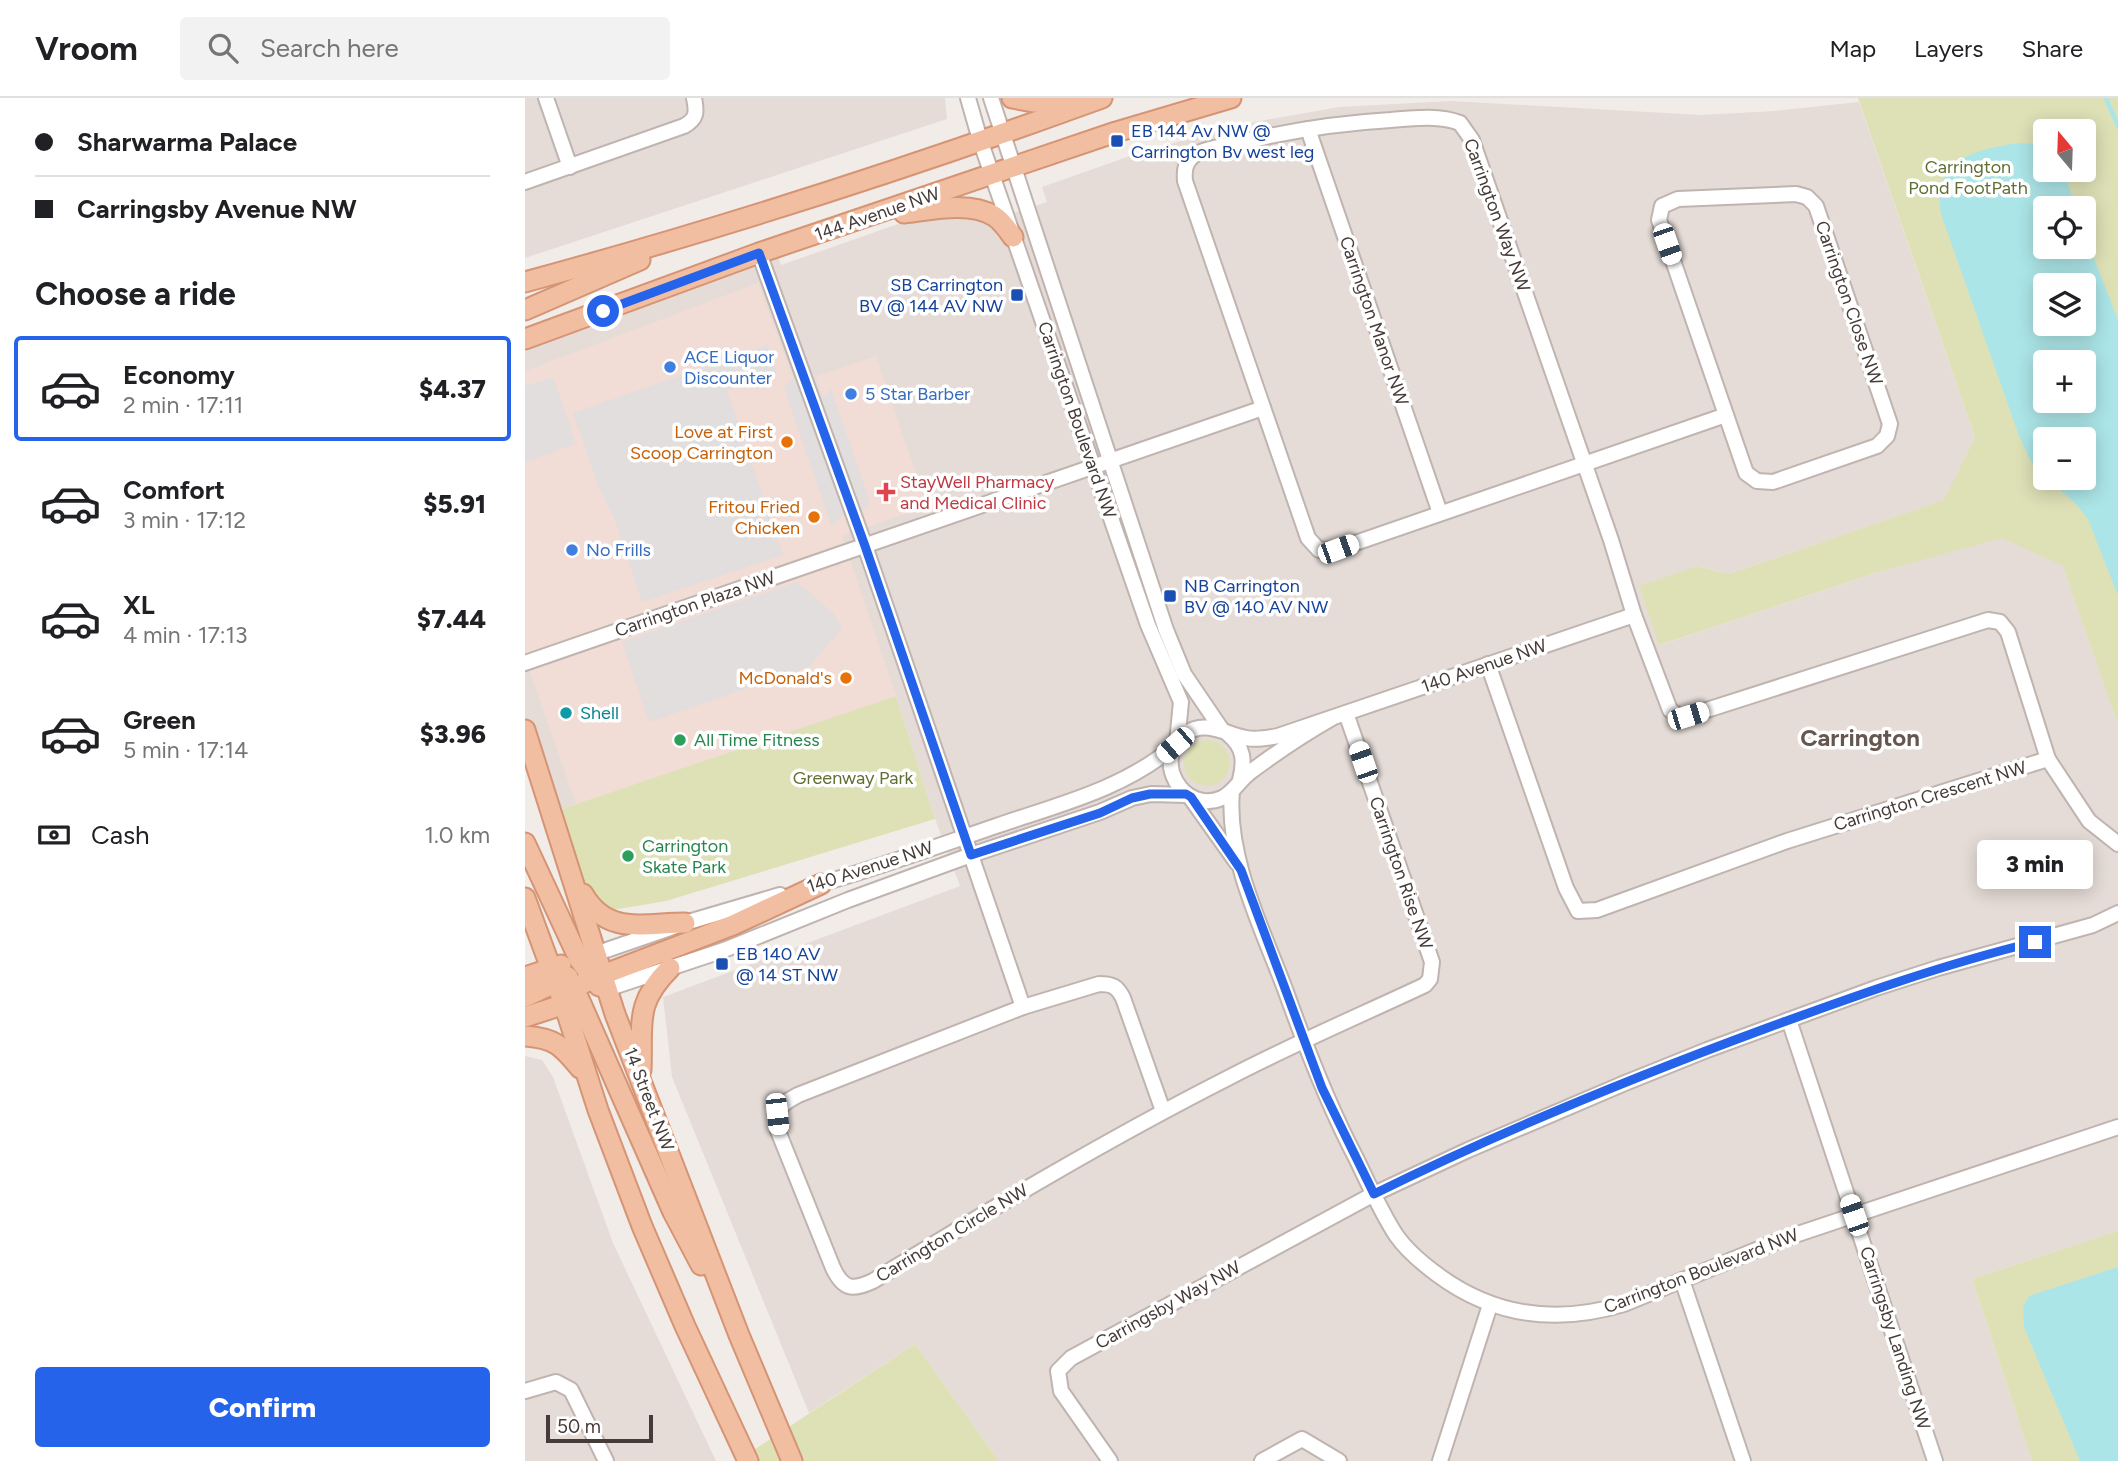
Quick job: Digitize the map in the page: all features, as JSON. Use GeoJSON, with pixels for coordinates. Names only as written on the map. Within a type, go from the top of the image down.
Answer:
{"type":"FeatureCollection","features":[{"type":"Feature","properties":{"kind":"main road"},"geometry":{"type":"LineString","coordinates":[[1012,98],[1033,102],[1095,101]]}},
{"type":"Feature","properties":{"kind":"main road","name":"144 Avenue NW"},"geometry":{"type":"LineString","coordinates":[[525,339],[759,253],[1182,111],[1231,98]]}},
{"type":"Feature","properties":{"kind":"main road","name":"144 Avenue NW"},"geometry":{"type":"LineString","coordinates":[[706,232],[1095,101]]}},
{"type":"Feature","properties":{"kind":"main road"},"geometry":{"type":"LineString","coordinates":[[871,216],[955,208],[977,210],[993,215],[1013,237]]}},
{"type":"Feature","properties":{"kind":"main road"},"geometry":{"type":"LineString","coordinates":[[525,282],[706,232]]}},
{"type":"Feature","properties":{"kind":"main road"},"geometry":{"type":"LineString","coordinates":[[525,310],[706,232]]}},
{"type":"Feature","properties":{"kind":"main road"},"geometry":{"type":"LineString","coordinates":[[525,288],[606,260]]}},
{"type":"Feature","properties":{"kind":"main road","name":"14 Street NW"},"geometry":{"type":"LineString","coordinates":[[525,730],[574,878],[593,970],[640,1074],[739,1335],[792,1461]]}},
{"type":"Feature","properties":{"kind":"main road"},"geometry":{"type":"LineString","coordinates":[[525,842],[593,970]]}},
{"type":"Feature","properties":{"kind":"main road"},"geometry":{"type":"LineString","coordinates":[[574,878],[594,911],[611,922],[623,925],[685,923]]}},
{"type":"Feature","properties":{"kind":"main road"},"geometry":{"type":"LineString","coordinates":[[525,1017],[593,970],[733,925],[821,884]]}},
{"type":"Feature","properties":{"kind":"main road"},"geometry":{"type":"LineString","coordinates":[[525,898],[673,1212],[739,1335]]}},
{"type":"Feature","properties":{"kind":"main road"},"geometry":{"type":"LineString","coordinates":[[640,1074],[644,1004],[655,983],[670,968]]}},
{"type":"Feature","properties":{"kind":"main road"},"geometry":{"type":"LineString","coordinates":[[525,997],[565,987],[593,970]]}},
{"type":"Feature","properties":{"kind":"main road"},"geometry":{"type":"LineString","coordinates":[[525,977],[565,987]]}},
{"type":"Feature","properties":{"kind":"main road"},"geometry":{"type":"LineString","coordinates":[[565,987],[586,1074],[657,1263],[748,1461]]}},
{"type":"Feature","properties":{"kind":"main road"},"geometry":{"type":"LineString","coordinates":[[525,1036],[545,1038],[562,1046],[586,1074]]}},
{"type":"Feature","properties":{"kind":"street"},"geometry":{"type":"LineString","coordinates":[[546,98],[570,167]]}},
{"type":"Feature","properties":{"kind":"street"},"geometry":{"type":"LineString","coordinates":[[525,182],[684,126],[692,122],[697,114],[694,98]]}},
{"type":"Feature","properties":{"kind":"street","name":"Carrington Boulevard NW"},"geometry":{"type":"LineString","coordinates":[[968,98],[1013,237],[1148,625],[1181,702],[1176,743]]}},
{"type":"Feature","properties":{"kind":"street","name":"Carrington Boulevard NW"},"geometry":{"type":"LineString","coordinates":[[991,98],[1175,655],[1190,684],[1223,730]]}},
{"type":"Feature","properties":{"kind":"street","name":"Carrington Way NW"},"geometry":{"type":"LineString","coordinates":[[1583,463],[1338,549],[1319,550],[1308,538],[1185,181],[1184,170],[1187,163],[1195,155],[1209,150],[1308,129],[1361,122],[1436,118],[1460,123],[1466,129],[1472,140],[1583,463],[1634,615]]}},
{"type":"Feature","properties":{"kind":"street","name":"Carrington Manor NW"},"geometry":{"type":"LineString","coordinates":[[1308,129],[1440,513]]}},
{"type":"Feature","properties":{"kind":"street","name":"Carrington Close NW"},"geometry":{"type":"LineString","coordinates":[[1796,194],[1807,197],[1816,206],[1890,424],[1887,436],[1877,446],[1773,482],[1758,481],[1746,473],[1726,415],[1659,220],[1663,206],[1678,199],[1796,194]]}},
{"type":"Feature","properties":{"kind":"street"},"geometry":{"type":"LineString","coordinates":[[759,253],[865,546],[1023,1007]]}},
{"type":"Feature","properties":{"kind":"street"},"geometry":{"type":"LineString","coordinates":[[1111,459],[1263,408]]}},
{"type":"Feature","properties":{"kind":"street"},"geometry":{"type":"LineString","coordinates":[[1583,463],[1726,415]]}},
{"type":"Feature","properties":{"kind":"street","name":"Carrington Plaza NW"},"geometry":{"type":"LineString","coordinates":[[525,663],[1111,459]]}},
{"type":"Feature","properties":{"kind":"street","name":"140 Avenue NW"},"geometry":{"type":"LineString","coordinates":[[593,970],[685,923],[821,884],[1102,789],[1146,768],[1186,733],[1197,728],[1210,727],[1247,738],[1261,739],[1340,715],[1634,615]]}},
{"type":"Feature","properties":{"kind":"street","name":"Carrington Crescent NW"},"geometry":{"type":"LineString","coordinates":[[1488,664],[1566,888],[1578,911],[1597,910],[1787,841],[2048,760],[2008,632],[2000,622],[1988,620],[1688,716],[1679,716],[1670,710],[1634,615]]}},
{"type":"Feature","properties":{"kind":"street","name":"140 Avenue NW"},"geometry":{"type":"LineString","coordinates":[[593,970],[670,968],[724,950],[848,900],[971,855],[1100,813],[1132,798],[1150,794],[1188,796],[1208,801],[1221,798],[1297,738],[1340,715]]}},
{"type":"Feature","properties":{"kind":"street","name":"Carrington Rise NW"},"geometry":{"type":"LineString","coordinates":[[1303,1040],[1425,985],[1432,972],[1432,962],[1340,715]]}},
{"type":"Feature","properties":{"kind":"street"},"geometry":{"type":"LineString","coordinates":[[1223,730],[1235,740],[1242,752],[1244,766],[1236,785]]}},
{"type":"Feature","properties":{"kind":"street"},"geometry":{"type":"LineString","coordinates":[[1176,743],[1170,759],[1171,774],[1178,787],[1188,796]]}},
{"type":"Feature","properties":{"kind":"street"},"geometry":{"type":"LineString","coordinates":[[2048,760],[2089,821],[2118,844]]}},
{"type":"Feature","properties":{"kind":"street","name":"Carrington Boulevard NW"},"geometry":{"type":"LineString","coordinates":[[1236,785],[1231,825],[1241,870],[1303,1040],[1342,1130],[1397,1236],[1417,1258],[1449,1283],[1490,1305],[1537,1314],[1578,1314],[1624,1304],[1737,1257],[1854,1215],[2118,1127]]}},
{"type":"Feature","properties":{"kind":"street","name":"Carrington Boulevard NW"},"geometry":{"type":"LineString","coordinates":[[1188,796],[1241,870]]}},
{"type":"Feature","properties":{"kind":"street"},"geometry":{"type":"LineString","coordinates":[[1374,1194],[1468,1150],[1625,1083],[1789,1020],[1938,968],[2093,925],[2118,913]]}},
{"type":"Feature","properties":{"kind":"street","name":"Carrington Circle NW"},"geometry":{"type":"LineString","coordinates":[[1163,1111],[1123,998],[1111,984],[1099,984],[1023,1007],[802,1093],[779,1107],[777,1114],[778,1131],[839,1281],[856,1287],[873,1281],[1022,1191],[1163,1111],[1303,1040]]}},
{"type":"Feature","properties":{"kind":"street","name":"Carringsby Landing NW"},"geometry":{"type":"LineString","coordinates":[[1789,1020],[1935,1461]]}},
{"type":"Feature","properties":{"kind":"street","name":"Carringsby Way NW"},"geometry":{"type":"LineString","coordinates":[[1110,1461],[1061,1391],[1058,1371],[1071,1358],[1374,1194]]}},
{"type":"Feature","properties":{"kind":"street"},"geometry":{"type":"LineString","coordinates":[[1682,1280],[1743,1461]]}},
{"type":"Feature","properties":{"kind":"street"},"geometry":{"type":"LineString","coordinates":[[1440,1461],[1490,1305]]}},
{"type":"Feature","properties":{"kind":"street"},"geometry":{"type":"LineString","coordinates":[[525,1391],[556,1382],[571,1390],[606,1461]]}},
{"type":"Feature","properties":{"kind":"street"},"geometry":{"type":"LineString","coordinates":[[1262,1461],[1302,1439],[1339,1461]]}},
{"type":"Feature","properties":{"kind":"shaded area"},"geometry":{"type":"Polygon","coordinates":[[[525,98],[945,98],[947,119],[525,258],[525,98]]]}},
{"type":"Feature","properties":{"kind":"shaded area"},"geometry":{"type":"Polygon","coordinates":[[[1451,101],[1702,115],[1859,102],[1975,437],[1945,500],[1729,574],[1697,566],[1640,586],[1660,645],[1875,573],[2002,537],[2063,565],[2118,726],[2118,1231],[1972,1279],[2032,1461],[999,1461],[915,1344],[809,1413],[672,1077],[663,997],[960,886],[935,819],[896,696],[553,812],[525,730],[525,339],[775,248],[781,265],[938,210],[964,208],[965,219],[983,223],[1047,202],[1042,187],[1130,156],[1208,133],[1339,107],[1451,101]]]}},
{"type":"Feature","properties":{"kind":"shaded area"},"geometry":{"type":"Polygon","coordinates":[[[758,283],[795,384],[876,356],[927,506],[842,536],[896,696],[576,804],[525,658],[525,371],[758,283]]]}},
{"type":"Feature","properties":{"kind":"shaded area"},"geometry":{"type":"Polygon","coordinates":[[[768,345],[777,374],[727,391],[783,555],[642,602],[614,518],[599,488],[573,413],[768,345]]]}},
{"type":"Feature","properties":{"kind":"shaded area"},"geometry":{"type":"Polygon","coordinates":[[[813,371],[823,397],[831,389],[870,503],[862,511],[840,517],[832,527],[784,388],[793,378],[813,371]]]}},
{"type":"Feature","properties":{"kind":"shaded area"},"geometry":{"type":"Polygon","coordinates":[[[553,377],[576,444],[525,462],[525,386],[553,377]]]}},
{"type":"Feature","properties":{"kind":"shaded area"},"geometry":{"type":"Polygon","coordinates":[[[797,582],[834,614],[842,628],[809,667],[649,722],[622,642],[797,582]]]}},
{"type":"Feature","properties":{"kind":"shaded area"},"geometry":{"type":"Polygon","coordinates":[[[525,1056],[542,1060],[553,1077],[613,1243],[716,1461],[525,1461],[525,1056]]]}},
{"type":"Feature","properties":{"kind":"green space","name":"Carrington Pond FootPath"},"geometry":{"type":"Polygon","coordinates":[[[1858,98],[2118,98],[2118,726],[2063,566],[2002,538],[1875,573],[1659,645],[1639,586],[1697,566],[1729,574],[1944,500],[1975,437],[1858,98]]]}},
{"type":"Feature","properties":{"kind":"green space","name":"Greenway Park"},"geometry":{"type":"Polygon","coordinates":[[[896,696],[935,819],[666,901],[613,910],[574,878],[553,812],[896,696]]]}},
{"type":"Feature","properties":{"kind":"green space"},"geometry":{"type":"Polygon","coordinates":[[[1207,740],[1223,747],[1230,763],[1223,779],[1207,786],[1191,779],[1184,763],[1191,747],[1207,740]]]}},
{"type":"Feature","properties":{"kind":"green space"},"geometry":{"type":"Polygon","coordinates":[[[2118,1231],[2118,1461],[2032,1461],[1972,1279],[2118,1231]]]}},
{"type":"Feature","properties":{"kind":"green space"},"geometry":{"type":"Polygon","coordinates":[[[915,1344],[999,1461],[737,1461],[915,1344]]]}},
{"type":"Feature","properties":{"kind":"water"},"geometry":{"type":"Polygon","coordinates":[[[2017,143],[2033,144],[2033,182],[2067,182],[2072,196],[2033,196],[2033,259],[2094,259],[2118,320],[2118,596],[2088,519],[2060,490],[2096,490],[2096,427],[2033,427],[2033,464],[2031,462],[2019,436],[1941,214],[1940,195],[1949,169],[1971,154],[2017,143]]]}},
{"type":"Feature","properties":{"kind":"water"},"geometry":{"type":"Polygon","coordinates":[[[2118,1267],[2118,1461],[2080,1461],[2024,1327],[2023,1307],[2029,1296],[2118,1267]]]}},
{"type":"Feature","properties":{"kind":"waterway"},"geometry":{"type":"LineString","coordinates":[[2106,98],[2118,126]]}},
{"type":"Feature","properties":{"kind":"place","name":"EB 144 Av NW @ Carrington Bv west leg"},"geometry":{"type":"Point","coordinates":[1117,141]}},
{"type":"Feature","properties":{"kind":"place","name":"SB Carrington BV @ 144 AV NW"},"geometry":{"type":"Point","coordinates":[1017,295]}},
{"type":"Feature","properties":{"kind":"place","name":"ACE Liquor Discounter"},"geometry":{"type":"Point","coordinates":[670,367]}},
{"type":"Feature","properties":{"kind":"place","name":"5 Star Barber"},"geometry":{"type":"Point","coordinates":[851,394]}},
{"type":"Feature","properties":{"kind":"place","name":"Love at First Scoop Carrington"},"geometry":{"type":"Point","coordinates":[787,442]}},
{"type":"Feature","properties":{"kind":"place","name":"StayWell Pharmacy and Medical Clinic"},"geometry":{"type":"Point","coordinates":[886,492]}},
{"type":"Feature","properties":{"kind":"place","name":"Fritou Fried Chicken"},"geometry":{"type":"Point","coordinates":[814,517]}},
{"type":"Feature","properties":{"kind":"place","name":"No Frills"},"geometry":{"type":"Point","coordinates":[572,550]}},
{"type":"Feature","properties":{"kind":"place","name":"NB Carrington BV @ 140 AV NW"},"geometry":{"type":"Point","coordinates":[1170,596]}},
{"type":"Feature","properties":{"kind":"place","name":"McDonald's"},"geometry":{"type":"Point","coordinates":[846,678]}},
{"type":"Feature","properties":{"kind":"place","name":"Shell"},"geometry":{"type":"Point","coordinates":[566,713]}},
{"type":"Feature","properties":{"kind":"place","name":"All Time Fitness"},"geometry":{"type":"Point","coordinates":[680,740]}},
{"type":"Feature","properties":{"kind":"place","name":"Carrington Skate Park"},"geometry":{"type":"Point","coordinates":[628,856]}},
{"type":"Feature","properties":{"kind":"place","name":"EB 140 AV @ 14 ST NW"},"geometry":{"type":"Point","coordinates":[722,964]}},
{"type":"Feature","properties":{"kind":"district","name":"Carrington"},"geometry":{"type":"Point","coordinates":[1860,737]}},
{"type":"Feature","properties":{"kind":"route"},"geometry":{"type":"LineString","coordinates":[[603,311],[759,253],[865,546],[971,855],[1100,813],[1143,795],[1186,794],[1191,797],[1241,870],[1322,1088],[1374,1194],[1468,1150],[1707,1050],[1876,988],[2035,942]]}}]}
